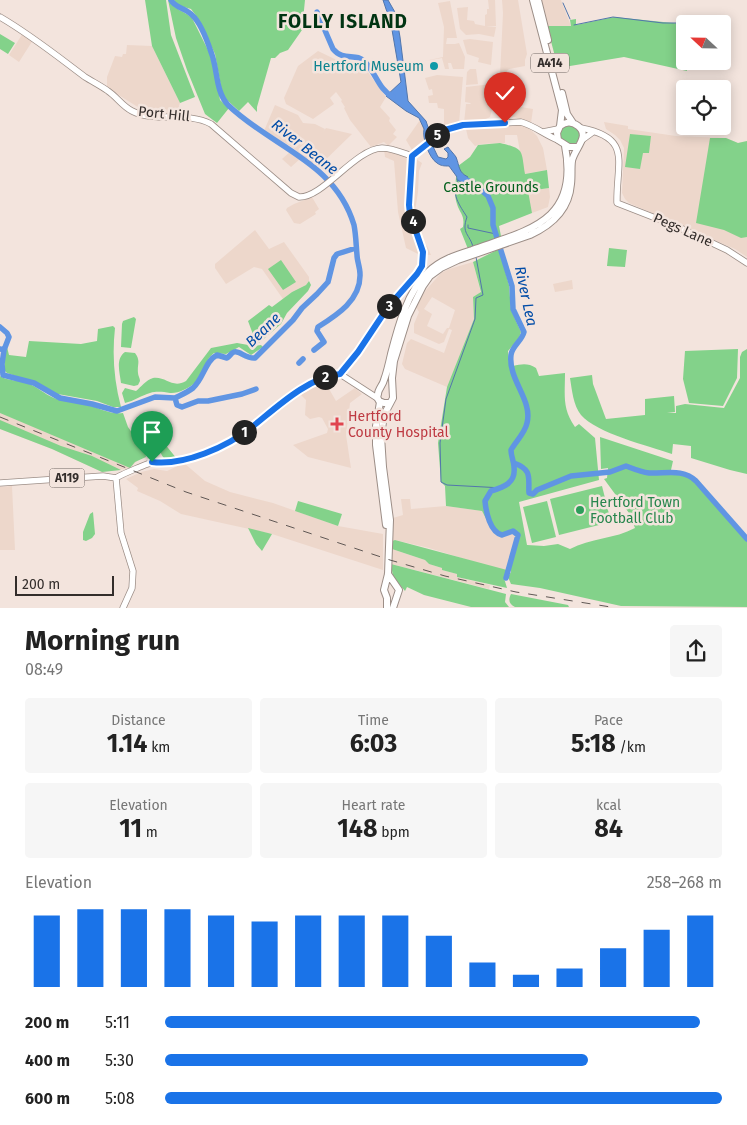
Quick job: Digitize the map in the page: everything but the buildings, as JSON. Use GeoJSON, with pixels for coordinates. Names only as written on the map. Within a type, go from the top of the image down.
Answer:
{"type":"FeatureCollection","features":[{"type":"Feature","properties":{"kind":"highway","name":"A414"},"geometry":{"type":"LineString","coordinates":[[533,0],[562,110],[559,127]]}},
{"type":"Feature","properties":{"kind":"highway","name":"A414"},"geometry":{"type":"LineString","coordinates":[[538,0],[567,114],[573,123]]}},
{"type":"Feature","properties":{"kind":"highway"},"geometry":{"type":"LineString","coordinates":[[389,531],[386,522],[376,445],[376,426],[380,388],[400,322],[412,295],[424,277],[433,268],[446,260],[540,231],[559,215],[570,194],[572,162],[583,136],[580,128],[573,123],[565,123],[559,127],[558,140],[569,148],[578,147]]}},
{"type":"Feature","properties":{"kind":"highway"},"geometry":{"type":"LineString","coordinates":[[501,242],[536,226],[557,207],[566,181],[565,146]]}},
{"type":"Feature","properties":{"kind":"highway"},"geometry":{"type":"LineString","coordinates":[[387,608],[387,598],[384,593],[388,574],[390,520],[381,441],[383,418],[393,398],[392,372],[399,340],[410,310],[422,286],[435,272],[447,264],[492,245]]}},
{"type":"Feature","properties":{"kind":"highway"},"geometry":{"type":"LineString","coordinates":[[380,388],[389,387],[393,391]]}},
{"type":"Feature","properties":{"kind":"highway"},"geometry":{"type":"LineString","coordinates":[[379,400],[389,403]]}},
{"type":"Feature","properties":{"kind":"highway"},"geometry":{"type":"LineString","coordinates":[[388,574],[398,590],[393,608]]}},
{"type":"Feature","properties":{"kind":"highway"},"geometry":{"type":"LineString","coordinates":[[386,586],[395,585]]}},
{"type":"Feature","properties":{"kind":"highway"},"geometry":{"type":"LineString","coordinates":[[387,598],[396,598]]}},
{"type":"Feature","properties":{"kind":"main road","name":"Port Hill"},"geometry":{"type":"LineString","coordinates":[[0,17],[39,41],[133,111],[147,115],[196,118],[211,124],[300,198],[307,196],[331,180],[370,151],[385,148],[412,156]]}},
{"type":"Feature","properties":{"kind":"main road"},"geometry":{"type":"LineString","coordinates":[[412,156],[442,131],[463,125],[518,122],[528,124],[558,140]]}},
{"type":"Feature","properties":{"kind":"main road"},"geometry":{"type":"LineString","coordinates":[[543,132],[559,127]]}},
{"type":"Feature","properties":{"kind":"main road"},"geometry":{"type":"LineString","coordinates":[[580,128],[593,132]]}},
{"type":"Feature","properties":{"kind":"main road"},"geometry":{"type":"LineString","coordinates":[[582,140],[593,132]]}},
{"type":"Feature","properties":{"kind":"main road","name":"Pegs Lane"},"geometry":{"type":"LineString","coordinates":[[593,132],[608,138],[618,149],[617,203],[732,252],[747,263]]}},
{"type":"Feature","properties":{"kind":"main road"},"geometry":{"type":"LineString","coordinates":[[340,374],[379,400]]}},
{"type":"Feature","properties":{"kind":"main road","name":"A119"},"geometry":{"type":"LineString","coordinates":[[0,483],[102,476],[116,478],[152,462],[175,462],[212,450],[242,434],[274,408],[302,389],[326,377],[340,374]]}},
{"type":"Feature","properties":{"kind":"main road"},"geometry":{"type":"LineString","coordinates":[[366,390],[380,388]]}},
{"type":"Feature","properties":{"kind":"main road"},"geometry":{"type":"LineString","coordinates":[[116,478],[121,533],[133,570],[132,588],[124,608]]}},
{"type":"Feature","properties":{"kind":"street"},"geometry":{"type":"LineString","coordinates":[[340,374],[358,352],[388,307],[421,269],[424,255],[409,207],[412,156]]}},
{"type":"Feature","properties":{"kind":"shaded area"},"geometry":{"type":"Polygon","coordinates":[[[488,0],[495,0],[496,26],[486,26],[496,27],[494,37],[479,34],[466,35],[460,29],[457,8],[468,7],[467,20],[485,26],[485,15],[487,14],[487,9],[489,9],[488,0]]]}},
{"type":"Feature","properties":{"kind":"shaded area"},"geometry":{"type":"Polygon","coordinates":[[[502,0],[518,0],[527,54],[525,66],[509,69],[507,75],[500,76],[503,13],[502,0]]]}},
{"type":"Feature","properties":{"kind":"shaded area"},"geometry":{"type":"Polygon","coordinates":[[[540,0],[561,0],[571,26],[547,26],[540,0]]]}},
{"type":"Feature","properties":{"kind":"shaded area"},"geometry":{"type":"Polygon","coordinates":[[[450,1],[457,38],[447,38],[446,44],[459,43],[465,57],[464,69],[453,69],[451,63],[448,63],[449,69],[445,69],[442,58],[425,61],[443,57],[444,27],[438,3],[450,1]]]}},
{"type":"Feature","properties":{"kind":"shaded area"},"geometry":{"type":"Polygon","coordinates":[[[23,33],[33,40],[19,62],[9,55],[23,33]]]}},
{"type":"Feature","properties":{"kind":"shaded area"},"geometry":{"type":"Polygon","coordinates":[[[463,40],[493,42],[491,65],[478,62],[479,58],[467,54],[463,40]]]}},
{"type":"Feature","properties":{"kind":"shaded area"},"geometry":{"type":"Polygon","coordinates":[[[127,45],[152,46],[180,103],[181,114],[158,113],[141,109],[107,87],[107,77],[115,56],[122,57],[123,54],[126,54],[127,45]]]}},
{"type":"Feature","properties":{"kind":"shaded area"},"geometry":{"type":"Polygon","coordinates":[[[318,51],[347,65],[351,63],[367,71],[386,97],[380,107],[390,118],[389,121],[396,130],[393,134],[397,137],[388,146],[384,142],[371,147],[350,120],[342,100],[336,92],[330,98],[334,104],[313,119],[286,104],[284,98],[298,66],[318,51]]]}},
{"type":"Feature","properties":{"kind":"shaded area"},"geometry":{"type":"Polygon","coordinates":[[[470,69],[476,69],[478,84],[466,85],[467,72],[470,69]]]}},
{"type":"Feature","properties":{"kind":"shaded area"},"geometry":{"type":"Polygon","coordinates":[[[437,75],[463,77],[459,123],[444,126],[444,109],[438,108],[437,103],[429,103],[428,96],[433,95],[432,89],[429,90],[425,78],[437,75]]]}},
{"type":"Feature","properties":{"kind":"shaded area"},"geometry":{"type":"Polygon","coordinates":[[[496,86],[490,117],[478,123],[464,123],[466,104],[471,104],[465,102],[466,87],[496,86]]]}},
{"type":"Feature","properties":{"kind":"shaded area"},"geometry":{"type":"Polygon","coordinates":[[[499,88],[510,90],[508,102],[514,102],[521,107],[533,109],[531,123],[511,116],[505,111],[499,102],[499,88]]]}},
{"type":"Feature","properties":{"kind":"shaded area"},"geometry":{"type":"Polygon","coordinates":[[[275,105],[298,115],[303,123],[315,124],[325,129],[323,132],[326,128],[352,134],[317,168],[292,147],[264,131],[275,105]]]}},
{"type":"Feature","properties":{"kind":"shaded area"},"geometry":{"type":"Polygon","coordinates":[[[420,120],[424,129],[425,140],[412,150],[406,140],[420,120]]]}},
{"type":"Feature","properties":{"kind":"shaded area"},"geometry":{"type":"Polygon","coordinates":[[[604,122],[628,126],[628,129],[676,136],[726,138],[738,143],[747,141],[747,257],[735,249],[629,203],[622,193],[624,148],[620,140],[606,129],[604,122]]]}},
{"type":"Feature","properties":{"kind":"shaded area"},"geometry":{"type":"Polygon","coordinates":[[[519,125],[528,127],[537,136],[543,148],[547,170],[524,174],[517,135],[505,135],[505,143],[475,146],[468,138],[466,129],[519,125]]]}},
{"type":"Feature","properties":{"kind":"shaded area"},"geometry":{"type":"Polygon","coordinates":[[[384,149],[396,152],[409,160],[405,198],[410,198],[412,175],[416,159],[422,163],[419,171],[414,218],[423,243],[427,246],[431,255],[418,254],[406,248],[398,212],[394,161],[385,157],[384,149]]]}},
{"type":"Feature","properties":{"kind":"shaded area"},"geometry":{"type":"Polygon","coordinates":[[[291,151],[301,158],[291,167],[282,159],[291,151]]]}},
{"type":"Feature","properties":{"kind":"shaded area"},"geometry":{"type":"Polygon","coordinates":[[[549,188],[548,207],[532,213],[527,191],[549,188]]]}},
{"type":"Feature","properties":{"kind":"shaded area"},"geometry":{"type":"Polygon","coordinates":[[[312,197],[319,209],[315,212],[316,214],[300,224],[294,223],[286,210],[287,208],[312,197]]]}},
{"type":"Feature","properties":{"kind":"shaded area"},"geometry":{"type":"Polygon","coordinates":[[[255,230],[269,249],[284,242],[309,277],[306,285],[283,299],[262,269],[254,267],[226,284],[215,268],[215,264],[255,230]]]}},
{"type":"Feature","properties":{"kind":"shaded area"},"geometry":{"type":"Polygon","coordinates":[[[473,262],[481,293],[473,297],[474,319],[447,387],[405,369],[402,364],[407,343],[411,339],[444,353],[452,330],[449,329],[444,342],[439,344],[414,333],[414,324],[419,312],[416,307],[426,290],[441,273],[473,262]],[[432,297],[424,309],[432,314],[427,326],[443,334],[449,328],[455,310],[432,297]]]}},
{"type":"Feature","properties":{"kind":"shaded area"},"geometry":{"type":"Polygon","coordinates":[[[572,280],[573,289],[555,292],[553,284],[572,280]]]}},
{"type":"Feature","properties":{"kind":"shaded area","name":"Hertford County Hospital"},"geometry":{"type":"Polygon","coordinates":[[[325,382],[336,401],[355,388],[362,394],[350,403],[346,435],[351,468],[308,457],[293,445],[327,433],[328,429],[322,418],[310,419],[305,415],[306,400],[301,395],[325,382]]]}},
{"type":"Feature","properties":{"kind":"shaded area"},"geometry":{"type":"Polygon","coordinates":[[[0,399],[137,461],[130,468],[102,472],[52,449],[0,429],[0,399]]]}},
{"type":"Feature","properties":{"kind":"shaded area"},"geometry":{"type":"Polygon","coordinates":[[[184,463],[205,481],[230,492],[273,503],[338,526],[383,534],[383,570],[272,534],[181,514],[160,501],[137,491],[138,488],[126,479],[141,472],[154,469],[167,471],[184,463]]]}},
{"type":"Feature","properties":{"kind":"shaded area"},"geometry":{"type":"Polygon","coordinates":[[[12,486],[15,550],[0,550],[0,487],[12,486]]]}},
{"type":"Feature","properties":{"kind":"shaded area"},"geometry":{"type":"Polygon","coordinates":[[[401,499],[410,499],[411,509],[446,506],[482,511],[498,536],[512,533],[517,536],[507,570],[494,568],[429,548],[395,540],[392,541],[393,518],[403,515],[401,499]]]}},
{"type":"Feature","properties":{"kind":"shaded area"},"geometry":{"type":"Polygon","coordinates":[[[392,549],[425,560],[429,564],[442,568],[442,570],[457,574],[457,577],[490,585],[489,589],[391,564],[392,549]]]}},
{"type":"Feature","properties":{"kind":"green space"},"geometry":{"type":"Polygon","coordinates":[[[145,0],[166,0],[171,35],[195,97],[180,103],[152,46],[145,0]]]}},
{"type":"Feature","properties":{"kind":"green space"},"geometry":{"type":"Polygon","coordinates":[[[168,0],[171,0],[174,6],[192,18],[209,52],[220,100],[229,108],[217,123],[205,114],[187,70],[176,38],[168,0]]]}},
{"type":"Feature","properties":{"kind":"green space"},"geometry":{"type":"Polygon","coordinates":[[[174,0],[305,0],[302,30],[288,50],[280,53],[275,58],[271,58],[257,112],[248,102],[239,111],[227,100],[222,92],[215,54],[197,17],[191,9],[177,5],[174,0]]]}},
{"type":"Feature","properties":{"kind":"green space"},"geometry":{"type":"Polygon","coordinates":[[[614,17],[676,23],[676,69],[624,57],[558,68],[547,26],[571,26],[570,20],[576,19],[576,25],[614,17]]]}},
{"type":"Feature","properties":{"kind":"green space"},"geometry":{"type":"Polygon","coordinates":[[[0,34],[15,43],[8,54],[0,49],[0,34]]]}},
{"type":"Feature","properties":{"kind":"green space"},"geometry":{"type":"Polygon","coordinates":[[[570,125],[577,128],[580,135],[577,142],[570,145],[563,142],[560,135],[563,128],[570,125]]]}},
{"type":"Feature","properties":{"kind":"green space"},"geometry":{"type":"Polygon","coordinates":[[[630,134],[651,136],[649,153],[643,153],[640,169],[625,167],[630,134]]]}},
{"type":"Feature","properties":{"kind":"green space"},"geometry":{"type":"Polygon","coordinates":[[[710,138],[726,138],[738,143],[747,141],[747,237],[741,238],[724,230],[696,223],[710,138]]]}},
{"type":"Feature","properties":{"kind":"green space","name":"Castle Grounds"},"geometry":{"type":"Polygon","coordinates":[[[500,143],[518,149],[522,155],[525,174],[547,170],[549,188],[528,191],[532,213],[499,226],[501,236],[468,249],[460,229],[463,227],[463,220],[455,195],[458,166],[470,157],[478,145],[500,143]]]}},
{"type":"Feature","properties":{"kind":"green space"},"geometry":{"type":"Polygon","coordinates":[[[609,248],[627,250],[625,267],[607,266],[609,248]]]}},
{"type":"Feature","properties":{"kind":"green space"},"geometry":{"type":"Polygon","coordinates":[[[499,249],[509,285],[511,310],[521,332],[519,338],[508,351],[509,363],[513,366],[525,364],[533,366],[536,368],[539,376],[565,373],[566,408],[575,427],[579,424],[595,438],[599,480],[519,502],[527,545],[544,546],[558,544],[570,549],[635,528],[629,513],[604,479],[607,478],[608,468],[601,469],[600,437],[673,461],[671,470],[685,472],[699,485],[747,541],[747,607],[621,606],[540,588],[511,584],[508,577],[511,572],[511,558],[517,539],[514,534],[502,535],[496,532],[490,526],[482,511],[446,506],[445,486],[441,482],[438,443],[447,387],[474,319],[473,297],[481,292],[473,262],[499,249]]]}},
{"type":"Feature","properties":{"kind":"green space"},"geometry":{"type":"Polygon","coordinates":[[[281,260],[296,282],[283,290],[268,269],[281,260]]]}},
{"type":"Feature","properties":{"kind":"green space"},"geometry":{"type":"Polygon","coordinates":[[[309,281],[311,285],[308,291],[287,313],[281,324],[259,343],[253,341],[254,337],[248,321],[269,305],[272,307],[292,292],[306,285],[309,281]]]}},
{"type":"Feature","properties":{"kind":"green space"},"geometry":{"type":"Polygon","coordinates":[[[134,317],[136,319],[131,348],[121,347],[123,321],[134,317]]]}},
{"type":"Feature","properties":{"kind":"green space"},"geometry":{"type":"Polygon","coordinates":[[[113,326],[115,328],[114,368],[121,407],[113,407],[97,401],[52,393],[39,384],[7,373],[4,370],[7,347],[9,355],[26,357],[29,341],[81,344],[97,341],[98,329],[113,326]]]}},
{"type":"Feature","properties":{"kind":"green space"},"geometry":{"type":"Polygon","coordinates":[[[237,343],[254,346],[261,345],[263,347],[251,355],[239,347],[226,354],[214,353],[208,359],[198,379],[190,387],[173,393],[150,393],[125,403],[122,393],[125,388],[136,391],[153,378],[177,384],[186,381],[211,348],[237,343]]]}},
{"type":"Feature","properties":{"kind":"green space"},"geometry":{"type":"Polygon","coordinates":[[[738,349],[737,378],[723,406],[689,403],[683,379],[685,351],[738,349]]]}},
{"type":"Feature","properties":{"kind":"green space"},"geometry":{"type":"Polygon","coordinates":[[[747,349],[747,474],[691,458],[691,446],[673,444],[672,454],[598,428],[588,422],[578,411],[572,392],[570,378],[592,375],[593,384],[606,419],[645,415],[645,399],[674,396],[675,412],[667,413],[676,413],[676,406],[685,404],[724,408],[740,378],[740,357],[742,352],[747,349]]]}},
{"type":"Feature","properties":{"kind":"green space"},"geometry":{"type":"Polygon","coordinates":[[[125,352],[135,353],[138,358],[140,381],[138,385],[121,383],[119,362],[125,352]]]}},
{"type":"Feature","properties":{"kind":"green space"},"geometry":{"type":"Polygon","coordinates":[[[0,376],[30,384],[58,399],[90,405],[113,413],[123,413],[128,427],[145,451],[146,457],[135,462],[130,468],[0,413],[0,376]]]}},
{"type":"Feature","properties":{"kind":"green space"},"geometry":{"type":"Polygon","coordinates":[[[0,420],[61,446],[92,456],[121,470],[102,472],[52,449],[0,429],[0,420]]]}},
{"type":"Feature","properties":{"kind":"green space"},"geometry":{"type":"Polygon","coordinates":[[[160,438],[177,459],[166,460],[164,458],[160,450],[160,438]]]}},
{"type":"Feature","properties":{"kind":"green space","name":"Hertford Town Football Club"},"geometry":{"type":"Polygon","coordinates":[[[602,486],[611,522],[559,535],[550,499],[602,486]]]}},
{"type":"Feature","properties":{"kind":"green space"},"geometry":{"type":"Polygon","coordinates":[[[298,501],[342,514],[338,526],[295,511],[298,501]]]}},
{"type":"Feature","properties":{"kind":"green space"},"geometry":{"type":"Polygon","coordinates":[[[547,501],[556,537],[532,543],[523,507],[547,501]]]}},
{"type":"Feature","properties":{"kind":"green space"},"geometry":{"type":"Polygon","coordinates":[[[93,512],[95,534],[86,541],[83,540],[83,532],[90,514],[93,512]]]}},
{"type":"Feature","properties":{"kind":"green space"},"geometry":{"type":"Polygon","coordinates":[[[248,528],[272,534],[262,551],[256,544],[248,528]]]}},
{"type":"Feature","properties":{"kind":"green space"},"geometry":{"type":"Polygon","coordinates":[[[395,540],[507,570],[504,578],[507,588],[457,577],[457,574],[442,570],[442,568],[429,564],[425,560],[392,549],[392,541],[395,540]]]}},
{"type":"Feature","properties":{"kind":"green space"},"geometry":{"type":"Polygon","coordinates":[[[391,564],[506,594],[505,602],[509,607],[471,607],[424,595],[407,587],[405,591],[393,577],[391,564]]]}},
{"type":"Feature","properties":{"kind":"green space"},"geometry":{"type":"Polygon","coordinates":[[[511,594],[568,605],[569,607],[515,607],[510,602],[511,594]]]}},
{"type":"Feature","properties":{"kind":"water"},"geometry":{"type":"Polygon","coordinates":[[[383,0],[388,0],[396,14],[408,101],[433,132],[428,136],[438,157],[446,159],[448,157],[448,153],[444,149],[448,147],[456,157],[461,171],[468,177],[464,183],[457,180],[449,166],[440,165],[431,157],[425,142],[424,129],[419,118],[386,96],[401,82],[391,24],[383,0]]]}},
{"type":"Feature","properties":{"kind":"waterway","name":"River Beane"},"geometry":{"type":"LineString","coordinates":[[171,0],[175,5],[190,13],[201,27],[213,59],[221,93],[228,105],[245,120],[317,170],[332,185],[345,203],[354,225],[360,271],[357,292],[347,306],[318,327],[317,331],[324,342],[314,350]]}},
{"type":"Feature","properties":{"kind":"waterway"},"geometry":{"type":"LineString","coordinates":[[563,3],[570,19]]}},
{"type":"Feature","properties":{"kind":"waterway","name":"River Lea"},"geometry":{"type":"LineString","coordinates":[[317,12],[333,49],[341,55],[358,58],[365,62],[384,90],[393,97]]}},
{"type":"Feature","properties":{"kind":"waterway"},"geometry":{"type":"LineString","coordinates":[[574,25],[613,17],[676,23]]}},
{"type":"Feature","properties":{"kind":"waterway","name":"River Lea"},"geometry":{"type":"LineString","coordinates":[[460,177],[473,183],[488,196],[493,208],[493,225],[512,286],[513,309],[524,332],[512,352],[511,364],[527,406],[527,423],[511,450],[514,465],[511,481],[505,486],[491,491],[485,501],[488,516],[494,530],[502,535],[513,531],[518,535],[506,578]]}},
{"type":"Feature","properties":{"kind":"waterway"},"geometry":{"type":"LineString","coordinates":[[458,180],[455,195],[467,217],[465,231],[473,247]]}},
{"type":"Feature","properties":{"kind":"waterway"},"geometry":{"type":"LineString","coordinates":[[468,225],[468,228],[496,234]]}},
{"type":"Feature","properties":{"kind":"waterway","name":"Beane"},"geometry":{"type":"LineString","coordinates":[[175,398],[197,384],[210,361],[217,355],[227,358],[232,353],[238,352],[255,358],[328,282],[334,258],[337,254],[356,248]]}},
{"type":"Feature","properties":{"kind":"waterway"},"geometry":{"type":"LineString","coordinates":[[476,257],[483,295],[476,298],[475,319],[446,399],[440,443],[441,482],[447,485],[503,488]]}},
{"type":"Feature","properties":{"kind":"waterway"},"geometry":{"type":"LineString","coordinates":[[0,327],[9,337],[4,350]]}},
{"type":"Feature","properties":{"kind":"waterway","name":"River Beane"},"geometry":{"type":"LineString","coordinates":[[0,349],[4,350],[3,375],[34,383],[60,398],[117,411],[155,397],[175,398]]}},
{"type":"Feature","properties":{"kind":"waterway","name":"River Beane"},"geometry":{"type":"LineString","coordinates":[[299,363],[303,359]]}},
{"type":"Feature","properties":{"kind":"waterway","name":"River Beane"},"geometry":{"type":"LineString","coordinates":[[175,398],[177,405],[182,407],[198,401],[208,401],[242,394],[256,389]]}},
{"type":"Feature","properties":{"kind":"waterway","name":"River Lea"},"geometry":{"type":"LineString","coordinates":[[514,463],[527,472],[529,493],[533,494],[537,490],[571,476],[610,472],[626,466],[649,473],[674,472],[685,474],[696,481],[747,539]]}},
{"type":"Feature","properties":{"kind":"railway"},"geometry":{"type":"LineString","coordinates":[[0,417],[186,492],[390,560],[445,576],[516,592],[617,608]]}},
{"type":"Feature","properties":{"kind":"place","name":"Hertford Museum"},"geometry":{"type":"Point","coordinates":[434,66]}},
{"type":"Feature","properties":{"kind":"place","name":"Hertford County Hospital"},"geometry":{"type":"Point","coordinates":[337,424]}},
{"type":"Feature","properties":{"kind":"place","name":"Hertford Town Football Club"},"geometry":{"type":"Point","coordinates":[580,510]}},
{"type":"Feature","properties":{"kind":"district","name":"FOLLY ISLAND"},"geometry":{"type":"Point","coordinates":[343,21]}},
{"type":"Feature","properties":{"kind":"route"},"geometry":{"type":"LineString","coordinates":[[152,462],[175,462],[212,450],[251,428],[274,408],[302,389],[326,377],[340,374],[358,352],[394,299],[422,266],[423,252],[410,214],[409,205],[412,156],[439,133],[456,126],[505,123]]}}]}
